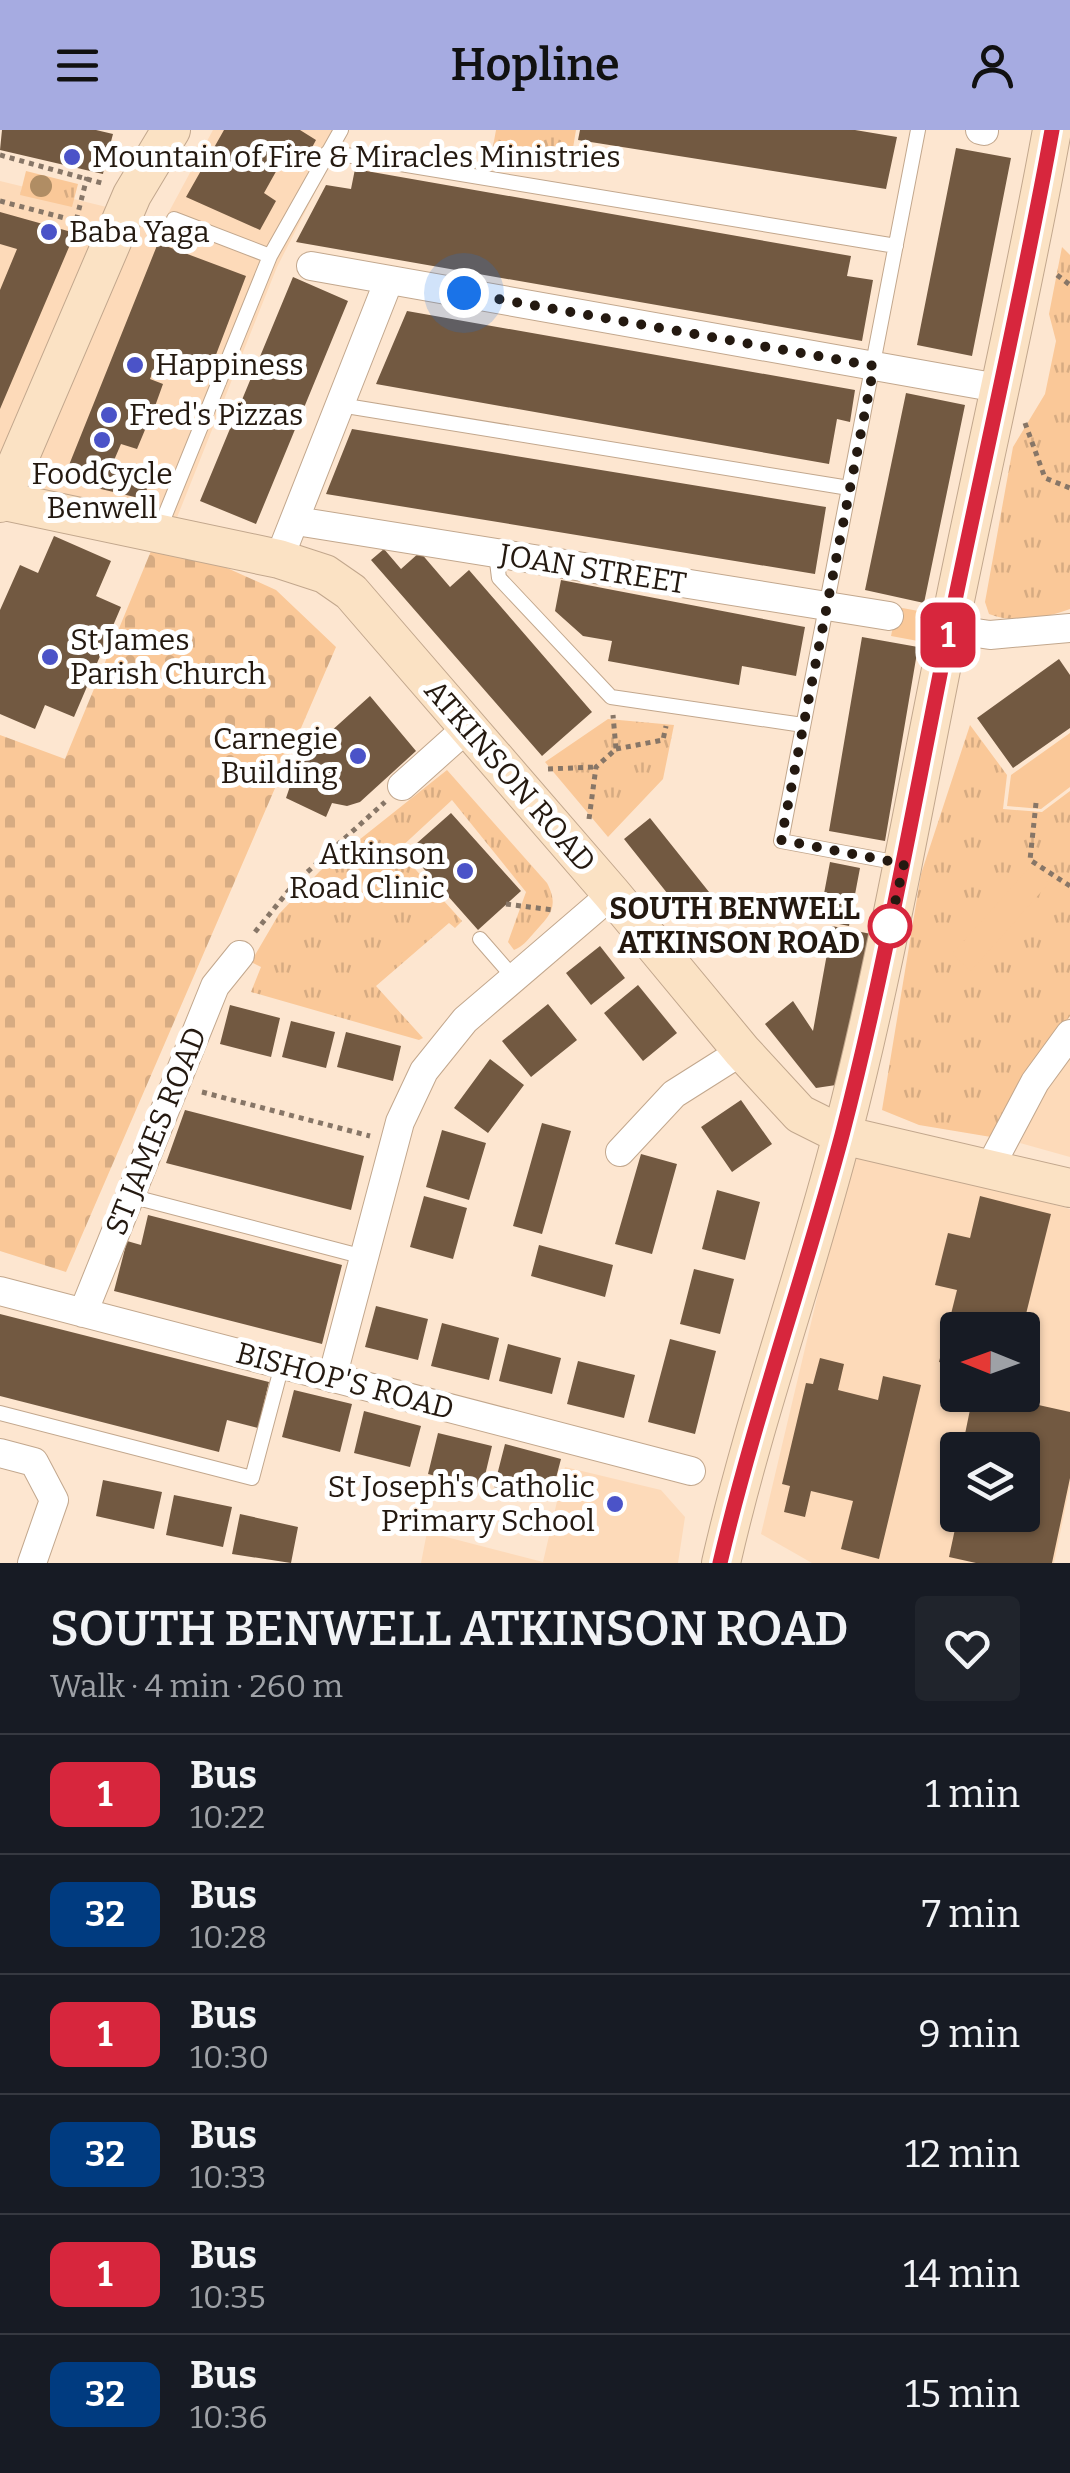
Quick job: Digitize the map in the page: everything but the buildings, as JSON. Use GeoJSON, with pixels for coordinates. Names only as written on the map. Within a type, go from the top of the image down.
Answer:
{"type":"FeatureCollection","features":[{"type":"Feature","properties":{"kind":"main road"},"geometry":{"type":"LineString","coordinates":[[0,502],[132,194],[171,130]]}},
{"type":"Feature","properties":{"kind":"main road"},"geometry":{"type":"LineString","coordinates":[[720,1563],[740,1482],[842,1136],[904,864],[1052,130]]}},
{"type":"Feature","properties":{"kind":"main road","name":"ATKINSON ROAD"},"geometry":{"type":"LineString","coordinates":[[0,502],[280,559],[325,574],[352,592],[584,861],[599,905],[800,1114],[842,1136],[1070,1188]]}},
{"type":"Feature","properties":{"kind":"street"},"geometry":{"type":"LineString","coordinates":[[311,266],[874,366],[995,402]]}},
{"type":"Feature","properties":{"kind":"street"},"geometry":{"type":"LineString","coordinates":[[280,559],[389,280]]}},
{"type":"Feature","properties":{"kind":"street","name":"JOAN STREET"},"geometry":{"type":"LineString","coordinates":[[296,521],[889,616]]}},
{"type":"Feature","properties":{"kind":"street"},"geometry":{"type":"LineString","coordinates":[[949,629],[990,634],[1070,628]]}},
{"type":"Feature","properties":{"kind":"street"},"geometry":{"type":"LineString","coordinates":[[402,786],[468,727]]}},
{"type":"Feature","properties":{"kind":"street"},"geometry":{"type":"LineString","coordinates":[[332,1378],[400,1122],[424,1072],[464,1020],[599,905]]}},
{"type":"Feature","properties":{"kind":"street","name":"ST JAMES ROAD"},"geometry":{"type":"LineString","coordinates":[[84,1313],[215,986],[240,955]]}},
{"type":"Feature","properties":{"kind":"street"},"geometry":{"type":"LineString","coordinates":[[990,1167],[1036,1082],[1070,1034]]}},
{"type":"Feature","properties":{"kind":"street"},"geometry":{"type":"LineString","coordinates":[[620,1152],[674,1094],[742,1051]]}},
{"type":"Feature","properties":{"kind":"street","name":"BISHOP'S ROAD"},"geometry":{"type":"LineString","coordinates":[[0,1291],[691,1472]]}},
{"type":"Feature","properties":{"kind":"street"},"geometry":{"type":"LineString","coordinates":[[0,1453],[34,1462],[54,1500],[32,1563]]}},
{"type":"Feature","properties":{"kind":"lane"},"geometry":{"type":"LineString","coordinates":[[156,535],[270,256],[341,130]]}},
{"type":"Feature","properties":{"kind":"lane"},"geometry":{"type":"LineString","coordinates":[[904,864],[781,840],[918,130]]}},
{"type":"Feature","properties":{"kind":"lane"},"geometry":{"type":"LineString","coordinates":[[328,152],[896,246]]}},
{"type":"Feature","properties":{"kind":"lane"},"geometry":{"type":"LineString","coordinates":[[174,219],[270,256]]}},
{"type":"Feature","properties":{"kind":"lane"},"geometry":{"type":"LineString","coordinates":[[340,405],[849,488]]}},
{"type":"Feature","properties":{"kind":"lane"},"geometry":{"type":"LineString","coordinates":[[496,554],[499,578],[611,697],[803,726]]}},
{"type":"Feature","properties":{"kind":"lane"},"geometry":{"type":"LineString","coordinates":[[480,940],[514,978]]}},
{"type":"Feature","properties":{"kind":"lane"},"geometry":{"type":"LineString","coordinates":[[130,1196],[364,1256]]}},
{"type":"Feature","properties":{"kind":"lane"},"geometry":{"type":"LineString","coordinates":[[0,1413],[252,1478],[282,1365]]}},
{"type":"Feature","properties":{"kind":"path"},"geometry":{"type":"LineString","coordinates":[[0,156],[87,178],[76,221],[0,201]]}},
{"type":"Feature","properties":{"kind":"path"},"geometry":{"type":"LineString","coordinates":[[995,402],[1028,423],[1044,478],[1070,488]]}},
{"type":"Feature","properties":{"kind":"path"},"geometry":{"type":"LineString","coordinates":[[611,697],[616,749]]}},
{"type":"Feature","properties":{"kind":"path"},"geometry":{"type":"LineString","coordinates":[[584,861],[596,768],[616,749],[663,740],[670,706]]}},
{"type":"Feature","properties":{"kind":"path"},"geometry":{"type":"LineString","coordinates":[[240,955],[268,912],[294,884],[402,786]]}},
{"type":"Feature","properties":{"kind":"path"},"geometry":{"type":"LineString","coordinates":[[1036,803],[1030,860],[1070,886]]}},
{"type":"Feature","properties":{"kind":"path"},"geometry":{"type":"LineString","coordinates":[[506,904],[599,905]]}},
{"type":"Feature","properties":{"kind":"path"},"geometry":{"type":"LineString","coordinates":[[175,1085],[394,1142]]}},
{"type":"Feature","properties":{"kind":"shaded area"},"geometry":{"type":"Polygon","coordinates":[[[213,130],[347,130],[277,267],[176,520],[0,481],[0,181],[164,221],[213,130]]]}},
{"type":"Feature","properties":{"kind":"shaded area"},"geometry":{"type":"Polygon","coordinates":[[[1070,1056],[1070,1157],[1020,1143],[1046,1089],[1070,1056]]]}},
{"type":"Feature","properties":{"kind":"shaded area"},"geometry":{"type":"Polygon","coordinates":[[[852,1150],[1070,1209],[1070,1485],[1054,1563],[812,1563],[761,1534],[852,1150]]]}},
{"type":"Feature","properties":{"kind":"shaded area","name":"St Joseph's Catholic Primary School"},"geometry":{"type":"Polygon","coordinates":[[[565,1467],[661,1490],[685,1517],[678,1563],[421,1563],[427,1532],[543,1562],[565,1467]]]}},
{"type":"Feature","properties":{"kind":"green space"},"geometry":{"type":"Polygon","coordinates":[[[496,130],[576,130],[570,166],[492,152],[496,130]]]}},
{"type":"Feature","properties":{"kind":"green space"},"geometry":{"type":"Polygon","coordinates":[[[26,171],[78,184],[72,207],[20,195],[26,171]]]}},
{"type":"Feature","properties":{"kind":"green space"},"geometry":{"type":"Polygon","coordinates":[[[1062,247],[1070,255],[1070,609],[1040,617],[1008,619],[989,614],[985,602],[1013,447],[1045,394],[1056,341],[1049,314],[1062,247]]]}},
{"type":"Feature","properties":{"kind":"green space"},"geometry":{"type":"Polygon","coordinates":[[[151,551],[207,559],[276,590],[336,647],[66,1272],[0,1251],[0,735],[65,759],[151,551]]]}},
{"type":"Feature","properties":{"kind":"green space"},"geometry":{"type":"Polygon","coordinates":[[[897,607],[924,612],[918,641],[891,636],[897,607]]]}},
{"type":"Feature","properties":{"kind":"green space"},"geometry":{"type":"Polygon","coordinates":[[[608,719],[674,725],[663,779],[608,837],[545,762],[608,719]]]}},
{"type":"Feature","properties":{"kind":"green space"},"geometry":{"type":"Polygon","coordinates":[[[970,725],[1007,775],[1003,809],[1042,812],[1070,791],[1070,1016],[1022,1081],[991,1137],[919,1125],[882,1110],[921,874],[970,725]]]}},
{"type":"Feature","properties":{"kind":"green space"},"geometry":{"type":"Polygon","coordinates":[[[1070,733],[1070,787],[1041,809],[1007,806],[1011,775],[1070,733]]]}},
{"type":"Feature","properties":{"kind":"green space"},"geometry":{"type":"Polygon","coordinates":[[[447,770],[547,883],[553,905],[539,928],[514,950],[508,942],[526,892],[452,800],[398,850],[462,921],[455,928],[449,923],[376,986],[423,1038],[251,992],[261,967],[251,962],[279,914],[320,871],[447,770]]]}},
{"type":"Feature","properties":{"kind":"green space"},"geometry":{"type":"Polygon","coordinates":[[[1030,867],[1049,883],[971,971],[952,954],[1030,867]]]}},
{"type":"Feature","properties":{"kind":"bus line","name":"1"},"geometry":{"type":"LineString","coordinates":[[720,1563],[740,1482],[842,1136],[904,864],[1052,130]]}},
{"type":"Feature","properties":{"kind":"place","name":"Mountain of Fire & Miracles Ministries"},"geometry":{"type":"Point","coordinates":[72,157]}},
{"type":"Feature","properties":{"kind":"place","name":"Baba Yaga"},"geometry":{"type":"Point","coordinates":[49,232]}},
{"type":"Feature","properties":{"kind":"place","name":"Happiness"},"geometry":{"type":"Point","coordinates":[135,365]}},
{"type":"Feature","properties":{"kind":"place","name":"Fred's Pizzas"},"geometry":{"type":"Point","coordinates":[109,415]}},
{"type":"Feature","properties":{"kind":"place","name":"FoodCycle Benwell"},"geometry":{"type":"Point","coordinates":[102,440]}},
{"type":"Feature","properties":{"kind":"place","name":"St James Parish Church"},"geometry":{"type":"Point","coordinates":[50,657]}},
{"type":"Feature","properties":{"kind":"place","name":"Carnegie Building"},"geometry":{"type":"Point","coordinates":[358,756]}},
{"type":"Feature","properties":{"kind":"place","name":"Atkinson Road Clinic"},"geometry":{"type":"Point","coordinates":[465,871]}},
{"type":"Feature","properties":{"kind":"place","name":"SOUTH BENWELL ATKINSON ROAD"},"geometry":{"type":"Point","coordinates":[890,926]}},
{"type":"Feature","properties":{"kind":"place","name":"St Joseph's Catholic Primary School"},"geometry":{"type":"Point","coordinates":[615,1504]}},
{"type":"Feature","properties":{"kind":"route"},"geometry":{"type":"LineString","coordinates":[[464,293],[874,366],[781,840],[904,864],[886,942],[890,926]]}}]}
